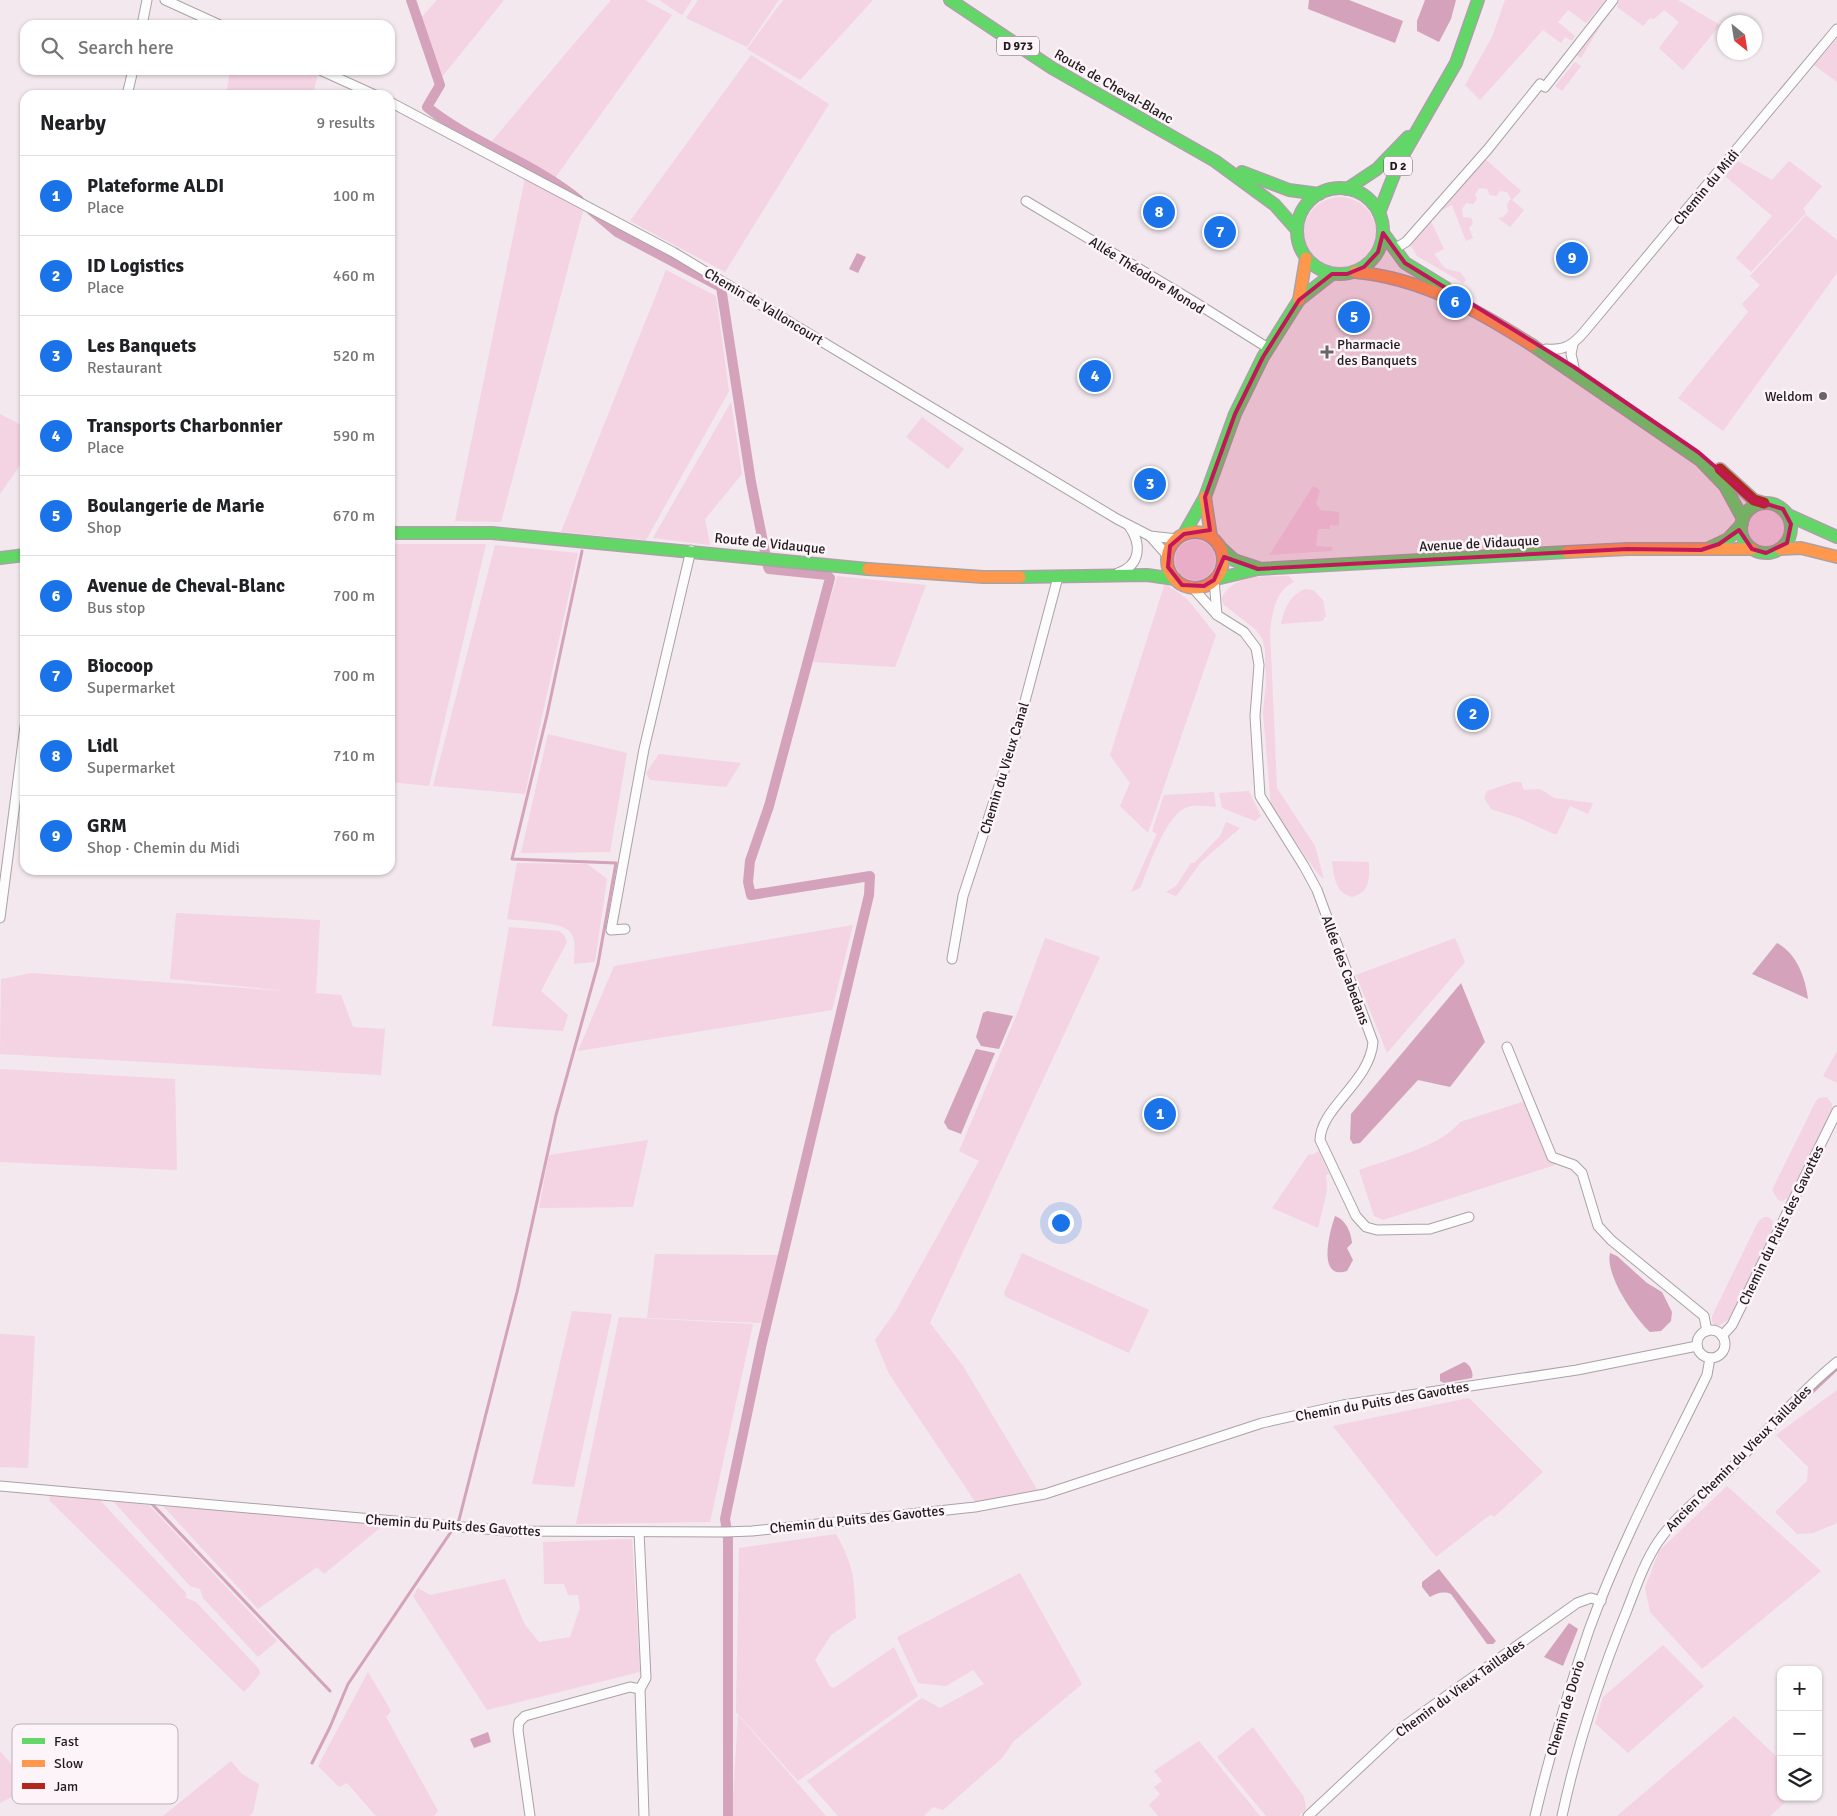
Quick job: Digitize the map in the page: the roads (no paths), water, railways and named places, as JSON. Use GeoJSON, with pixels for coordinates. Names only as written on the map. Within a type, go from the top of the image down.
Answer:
{"type":"FeatureCollection","features":[{"type":"Feature","properties":{"kind":"main road","name":"Route de Cheval-Blanc"},"geometry":{"type":"LineString","coordinates":[[950,0],[1052,68],[1214,161]]}},
{"type":"Feature","properties":{"kind":"main road","name":"D 2"},"geometry":{"type":"LineString","coordinates":[[1379,213],[1383,195],[1423,121],[1447,82],[1462,47],[1478,0]]}},
{"type":"Feature","properties":{"kind":"main road","name":"D 2"},"geometry":{"type":"LineString","coordinates":[[1347,189],[1377,168],[1423,121]]}},
{"type":"Feature","properties":{"kind":"main road","name":"D 973"},"geometry":{"type":"LineString","coordinates":[[1214,161],[1284,190],[1305,194],[1319,194]]}},
{"type":"Feature","properties":{"kind":"main road","name":"D 973"},"geometry":{"type":"LineString","coordinates":[[1214,161],[1275,206],[1290,220],[1297,230]]}},
{"type":"Feature","properties":{"kind":"main road"},"geometry":{"type":"LineString","coordinates":[[1837,537],[1788,515],[1777,506],[1754,500],[1698,452],[1574,367],[1410,266],[1394,249],[1383,233],[1379,213],[1369,200],[1347,189],[1328,190],[1319,194],[1303,209],[1297,230],[1298,240],[1306,258],[1318,268],[1332,274],[1355,272],[1401,279],[1424,287],[1473,311],[1542,353],[1694,456],[1726,486],[1737,503],[1742,522],[1743,538],[1752,549],[1766,553],[1780,549],[1801,548],[1837,557]]}},
{"type":"Feature","properties":{"kind":"main road"},"geometry":{"type":"LineString","coordinates":[[1355,272],[1372,261],[1378,252],[1383,233]]}},
{"type":"Feature","properties":{"kind":"main road"},"geometry":{"type":"LineString","coordinates":[[1299,300],[1306,258]]}},
{"type":"Feature","properties":{"kind":"main road"},"geometry":{"type":"LineString","coordinates":[[1147,575],[1167,558],[1205,498],[1235,414],[1268,348],[1299,300],[1332,274]]}},
{"type":"Feature","properties":{"kind":"main road"},"geometry":{"type":"LineString","coordinates":[[1167,558],[1175,579],[1192,588],[1204,586],[1215,579],[1222,570],[1221,548],[1211,536],[1205,498]]}},
{"type":"Feature","properties":{"kind":"main road"},"geometry":{"type":"LineString","coordinates":[[1742,522],[1755,506],[1764,504]]}},
{"type":"Feature","properties":{"kind":"main road"},"geometry":{"type":"LineString","coordinates":[[1780,549],[1787,543],[1791,534],[1791,524],[1788,515]]}},
{"type":"Feature","properties":{"kind":"main road","name":"Avenue de Vidauque"},"geometry":{"type":"LineString","coordinates":[[1701,550],[1728,539],[1742,522]]}},
{"type":"Feature","properties":{"kind":"main road"},"geometry":{"type":"LineString","coordinates":[[1180,536],[1198,532],[1211,536]]}},
{"type":"Feature","properties":{"kind":"main road","name":"Route de Vidauque"},"geometry":{"type":"LineString","coordinates":[[395,533],[492,533],[691,550],[912,573],[982,577],[1147,575],[1175,579]]}},
{"type":"Feature","properties":{"kind":"main road","name":"Avenue de Vidauque"},"geometry":{"type":"LineString","coordinates":[[1221,548],[1234,560],[1258,569]]}},
{"type":"Feature","properties":{"kind":"main road","name":"Avenue de Vidauque"},"geometry":{"type":"LineString","coordinates":[[1215,579],[1258,569],[1627,550],[1752,549]]}},
{"type":"Feature","properties":{"kind":"main road"},"geometry":{"type":"LineString","coordinates":[[0,558],[20,556]]}},
{"type":"Feature","properties":{"kind":"street"},"geometry":{"type":"LineString","coordinates":[[143,20],[147,0]]}},
{"type":"Feature","properties":{"kind":"street"},"geometry":{"type":"LineString","coordinates":[[165,0],[209,20]]}},
{"type":"Feature","properties":{"kind":"street"},"geometry":{"type":"LineString","coordinates":[[1394,249],[1406,242],[1488,150],[1540,84],[1545,87],[1613,0]]}},
{"type":"Feature","properties":{"kind":"street","name":"Chemin du Midi"},"geometry":{"type":"LineString","coordinates":[[1573,344],[1837,29]]}},
{"type":"Feature","properties":{"kind":"street"},"geometry":{"type":"LineString","coordinates":[[129,90],[132,75]]}},
{"type":"Feature","properties":{"kind":"street"},"geometry":{"type":"LineString","coordinates":[[331,75],[364,90]]}},
{"type":"Feature","properties":{"kind":"street","name":"Chemin de Valloncourt"},"geometry":{"type":"LineString","coordinates":[[395,105],[674,252],[1150,536],[1167,558]]}},
{"type":"Feature","properties":{"kind":"street","name":"Allée Théodore Monod"},"geometry":{"type":"LineString","coordinates":[[1026,201],[1268,348]]}},
{"type":"Feature","properties":{"kind":"street"},"geometry":{"type":"LineString","coordinates":[[1546,349],[1559,350],[1573,344]]}},
{"type":"Feature","properties":{"kind":"street"},"geometry":{"type":"LineString","coordinates":[[1573,344],[1571,354],[1574,367]]}},
{"type":"Feature","properties":{"kind":"street"},"geometry":{"type":"LineString","coordinates":[[1112,576],[1128,568],[1138,555],[1136,534],[1129,525]]}},
{"type":"Feature","properties":{"kind":"street","name":"Chemin de Valloncourt"},"geometry":{"type":"LineString","coordinates":[[1150,536],[1180,536]]}},
{"type":"Feature","properties":{"kind":"street"},"geometry":{"type":"LineString","coordinates":[[625,929],[611,930],[644,749],[691,550]]}},
{"type":"Feature","properties":{"kind":"street","name":"Chemin du Vieux Canal"},"geometry":{"type":"LineString","coordinates":[[952,959],[963,896],[1017,731],[1058,577]]}},
{"type":"Feature","properties":{"kind":"street"},"geometry":{"type":"LineString","coordinates":[[1215,579],[1218,615]]}},
{"type":"Feature","properties":{"kind":"street"},"geometry":{"type":"LineString","coordinates":[[1192,588],[1218,615]]}},
{"type":"Feature","properties":{"kind":"street","name":"Allée des Cabedans"},"geometry":{"type":"LineString","coordinates":[[1218,615],[1244,632],[1256,648],[1258,665],[1255,716],[1260,796],[1317,890],[1373,1042],[1372,1055],[1348,1094],[1330,1113],[1320,1132],[1320,1140],[1356,1216],[1366,1227],[1377,1230],[1430,1229],[1469,1217]]}},
{"type":"Feature","properties":{"kind":"street"},"geometry":{"type":"LineString","coordinates":[[0,918],[20,764]]}},
{"type":"Feature","properties":{"kind":"street"},"geometry":{"type":"LineString","coordinates":[[1507,1047],[1552,1157],[1574,1165],[1582,1173],[1598,1226],[1611,1240],[1704,1316],[1707,1331]]}},
{"type":"Feature","properties":{"kind":"street","name":"Chemin du Puits des Gavottes"},"geometry":{"type":"LineString","coordinates":[[1722,1336],[1732,1324],[1837,1111]]}},
{"type":"Feature","properties":{"kind":"street"},"geometry":{"type":"LineString","coordinates":[[1707,1331],[1715,1332],[1722,1336],[1723,1351],[1717,1356],[1710,1358],[1700,1353],[1697,1346],[1700,1337],[1707,1331]]}},
{"type":"Feature","properties":{"kind":"street","name":"Chemin du Puits des Gavottes"},"geometry":{"type":"LineString","coordinates":[[0,1486],[508,1531],[743,1531],[975,1507],[1045,1494],[1262,1423],[1343,1405],[1577,1370],[1697,1346]]}},
{"type":"Feature","properties":{"kind":"street","name":"Chemin de Dorio"},"geometry":{"type":"LineString","coordinates":[[1535,1816],[1569,1691],[1601,1601],[1632,1530],[1707,1375],[1710,1358]]}},
{"type":"Feature","properties":{"kind":"street","name":"Ancien Chemin du Vieux Taillades"},"geometry":{"type":"LineString","coordinates":[[1562,1816],[1575,1763],[1616,1637],[1642,1571],[1657,1543],[1671,1524],[1726,1473],[1815,1380],[1837,1362]]}},
{"type":"Feature","properties":{"kind":"street"},"geometry":{"type":"LineString","coordinates":[[639,1532],[646,1678],[640,1689],[644,1816]]}},
{"type":"Feature","properties":{"kind":"street","name":"Chemin du Vieux Taillades"},"geometry":{"type":"LineString","coordinates":[[1308,1816],[1403,1727],[1577,1603],[1591,1598],[1601,1601]]}},
{"type":"Feature","properties":{"kind":"street"},"geometry":{"type":"LineString","coordinates":[[530,1816],[518,1730],[519,1722],[525,1716],[630,1687],[640,1689]]}},
{"type":"Feature","properties":{"kind":"waterway"},"geometry":{"type":"LineString","coordinates":[[411,0],[440,85],[427,107],[464,132],[542,175],[579,200]]}},
{"type":"Feature","properties":{"kind":"waterway"},"geometry":{"type":"LineString","coordinates":[[592,211],[617,232],[721,287],[751,482],[768,567],[769,569],[827,575],[830,578],[769,806],[750,861],[748,882],[751,895],[870,876],[869,895],[762,1343],[725,1519],[728,1538],[728,1816]]}},
{"type":"Feature","properties":{"kind":"waterway"},"geometry":{"type":"LineString","coordinates":[[312,1763],[348,1684],[459,1520],[517,1292],[556,1115],[598,964],[616,863],[512,859],[547,715],[582,551]]}},
{"type":"Feature","properties":{"kind":"waterway"},"geometry":{"type":"LineString","coordinates":[[1788,1415],[1837,1369]]}},
{"type":"Feature","properties":{"kind":"waterway"},"geometry":{"type":"LineString","coordinates":[[152,1504],[330,1691]]}},
{"type":"Feature","properties":{"kind":"place","name":"Lidl"},"geometry":{"type":"Point","coordinates":[1159,212]}},
{"type":"Feature","properties":{"kind":"place","name":"Biocoop"},"geometry":{"type":"Point","coordinates":[1220,232]}},
{"type":"Feature","properties":{"kind":"place","name":"GRM"},"geometry":{"type":"Point","coordinates":[1572,258]}},
{"type":"Feature","properties":{"kind":"place","name":"Avenue de Cheval-Blanc"},"geometry":{"type":"Point","coordinates":[1455,302]}},
{"type":"Feature","properties":{"kind":"place","name":"Boulangerie de Marie"},"geometry":{"type":"Point","coordinates":[1354,317]}},
{"type":"Feature","properties":{"kind":"place","name":"Pharmacie des Banquets"},"geometry":{"type":"Point","coordinates":[1327,352]}},
{"type":"Feature","properties":{"kind":"place","name":"Transports Charbonnier"},"geometry":{"type":"Point","coordinates":[1095,376]}},
{"type":"Feature","properties":{"kind":"place","name":"Weldom"},"geometry":{"type":"Point","coordinates":[1823,396]}},
{"type":"Feature","properties":{"kind":"place","name":"Les Banquets"},"geometry":{"type":"Point","coordinates":[1150,484]}},
{"type":"Feature","properties":{"kind":"place","name":"ID Logistics"},"geometry":{"type":"Point","coordinates":[1473,714]}},
{"type":"Feature","properties":{"kind":"place","name":"Plateforme ALDI"},"geometry":{"type":"Point","coordinates":[1160,1114]}}]}
